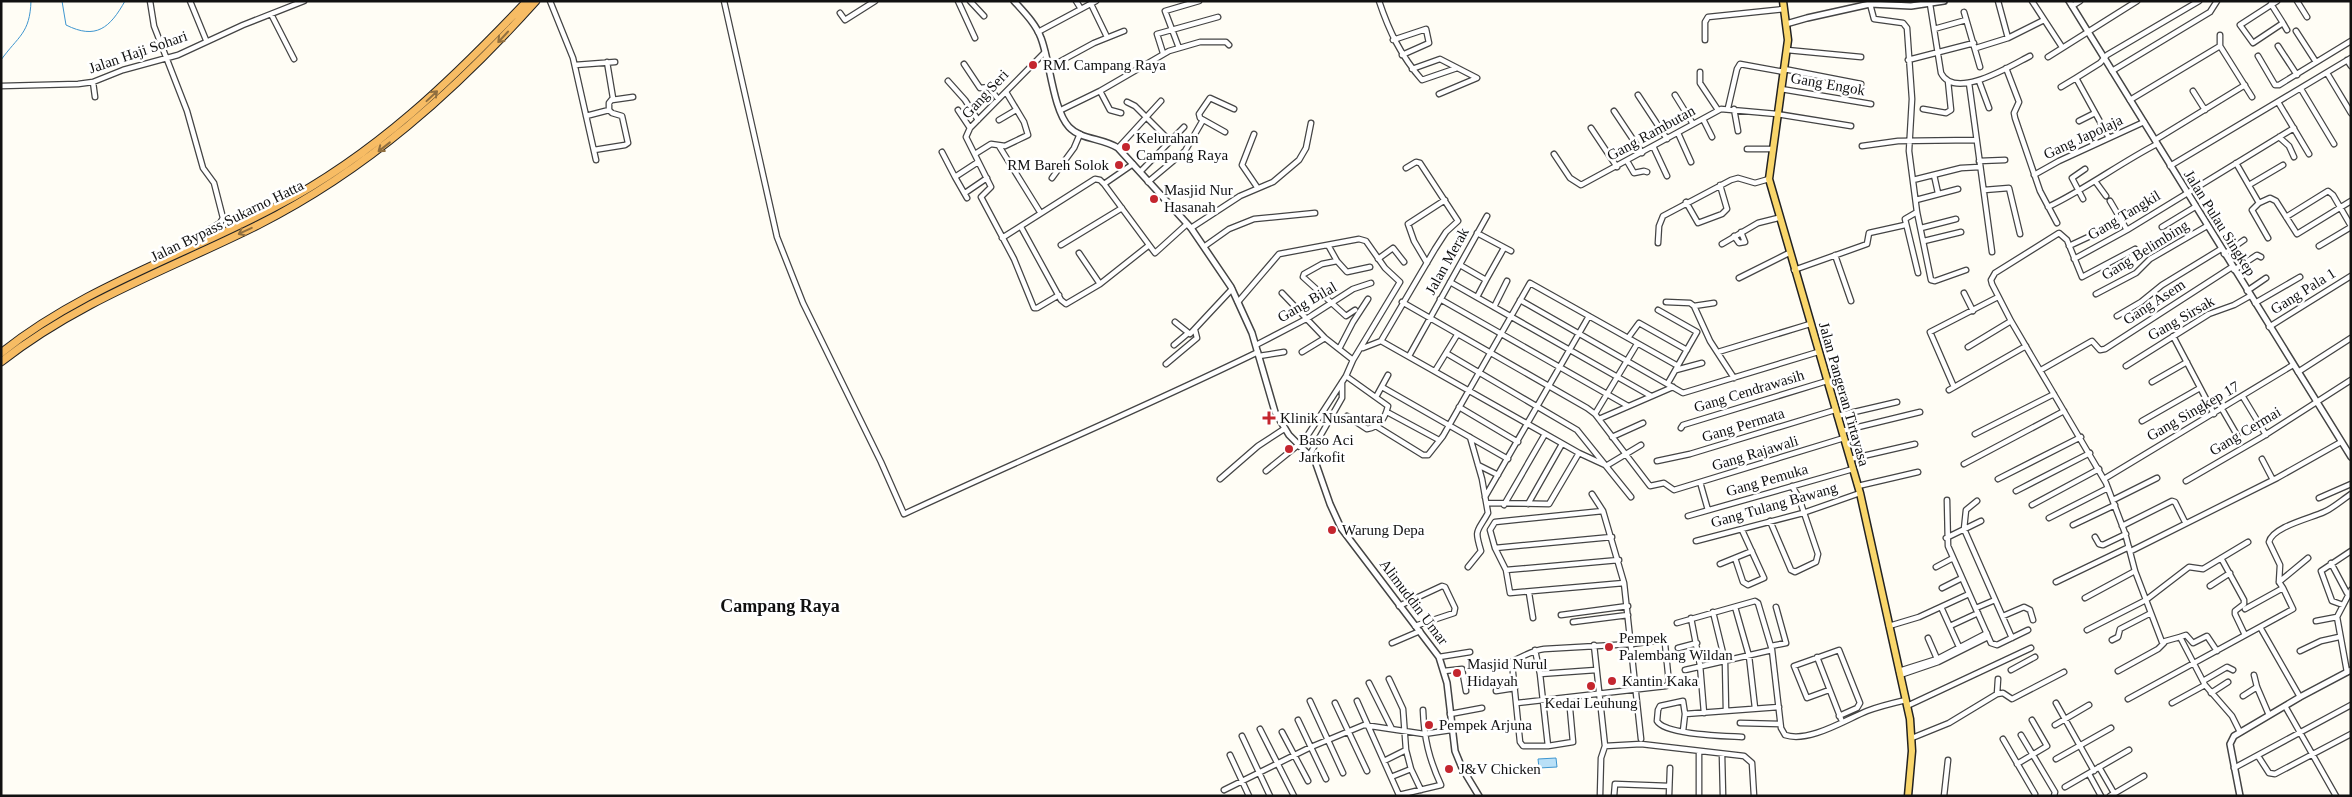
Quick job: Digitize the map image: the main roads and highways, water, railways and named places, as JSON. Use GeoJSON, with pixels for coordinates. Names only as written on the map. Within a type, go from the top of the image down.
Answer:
{"type":"FeatureCollection","features":[{"type":"Feature","properties":{"kind":"highway","name":"Jalan Bypass Sukarno Hatta"},"geometry":{"type":"LineString","coordinates":[[1,353],[67,309],[285,202],[362,154],[434,95],[526,1]]}},
{"type":"Feature","properties":{"kind":"highway","name":"Jalan Bypass Sukarno Hatta"},"geometry":{"type":"LineString","coordinates":[[1,362],[41,333],[95,300],[258,225],[307,198],[361,164],[443,98],[536,1]]}},
{"type":"Feature","properties":{"kind":"main road","name":"Jalan Pangeran Tirtayasa"},"geometry":{"type":"LineString","coordinates":[[1783,1],[1787,50],[1768,179],[1859,490],[1900,673],[1912,738],[1908,796]]}},
{"type":"Feature","properties":{"kind":"water"},"geometry":{"type":"Polygon","coordinates":[[[1556,758],[1557,767],[1539,768],[1538,759],[1556,758]]]}},
{"type":"Feature","properties":{"kind":"waterway"},"geometry":{"type":"LineString","coordinates":[[1,60],[26,28],[31,1]]}},
{"type":"Feature","properties":{"kind":"waterway"},"geometry":{"type":"LineString","coordinates":[[62,1],[66,25],[86,31],[101,29],[108,24],[125,1]]}},
{"type":"Feature","properties":{"kind":"place","name":"RM. Campang Raya"},"geometry":{"type":"Point","coordinates":[1033,65]}},
{"type":"Feature","properties":{"kind":"place","name":"Kelurahan Campang Raya"},"geometry":{"type":"Point","coordinates":[1126,147]}},
{"type":"Feature","properties":{"kind":"place","name":"RM Bareh Solok"},"geometry":{"type":"Point","coordinates":[1119,165]}},
{"type":"Feature","properties":{"kind":"place","name":"Masjid Nur Hasanah"},"geometry":{"type":"Point","coordinates":[1154,199]}},
{"type":"Feature","properties":{"kind":"place","name":"Klinik Nusantara"},"geometry":{"type":"Point","coordinates":[1269,418]}},
{"type":"Feature","properties":{"kind":"place","name":"Baso Aci Jarkofit"},"geometry":{"type":"Point","coordinates":[1289,449]}},
{"type":"Feature","properties":{"kind":"place","name":"Warung Depa"},"geometry":{"type":"Point","coordinates":[1332,530]}},
{"type":"Feature","properties":{"kind":"place","name":"Pempek Palembang Wildan"},"geometry":{"type":"Point","coordinates":[1609,647]}},
{"type":"Feature","properties":{"kind":"place","name":"Masjid Nurul Hidayah"},"geometry":{"type":"Point","coordinates":[1457,673]}},
{"type":"Feature","properties":{"kind":"place","name":"Kantin Kaka"},"geometry":{"type":"Point","coordinates":[1612,681]}},
{"type":"Feature","properties":{"kind":"place","name":"Kedai Leuhung"},"geometry":{"type":"Point","coordinates":[1591,686]}},
{"type":"Feature","properties":{"kind":"place","name":"Pempek Arjuna"},"geometry":{"type":"Point","coordinates":[1429,725]}},
{"type":"Feature","properties":{"kind":"place","name":"J&V Chicken"},"geometry":{"type":"Point","coordinates":[1449,769]}},
{"type":"Feature","properties":{"kind":"district","name":"Campang Raya"},"geometry":{"type":"Point","coordinates":[780,606]}}]}
